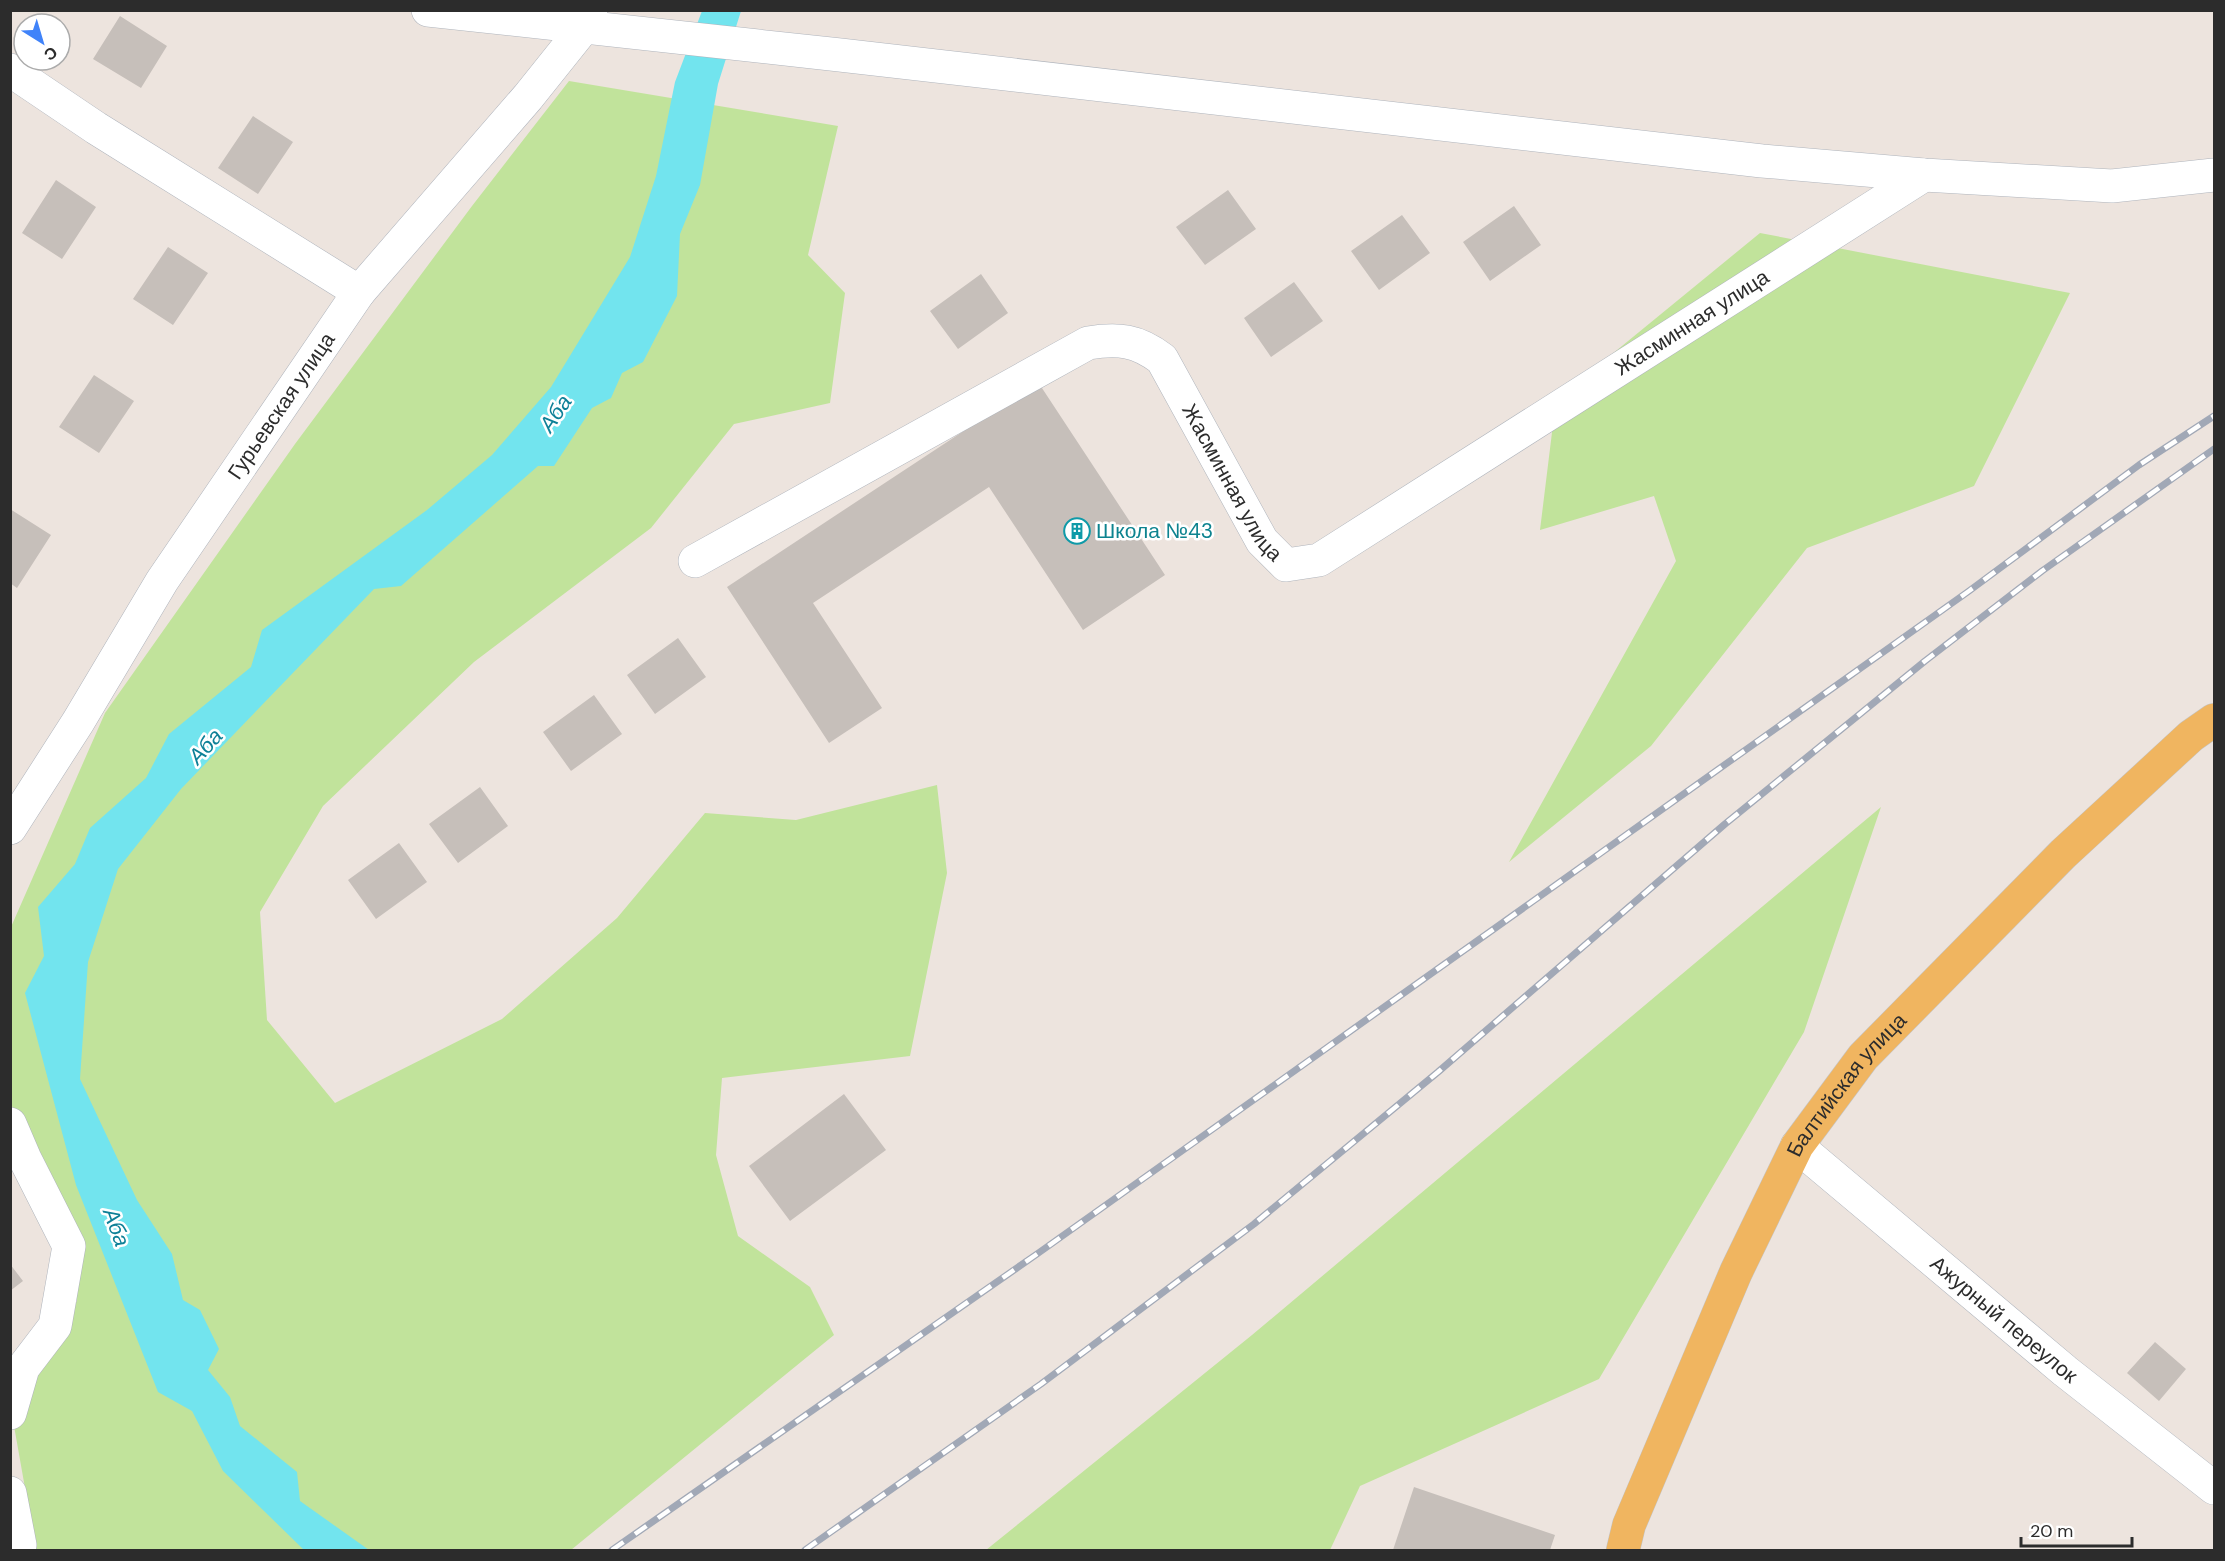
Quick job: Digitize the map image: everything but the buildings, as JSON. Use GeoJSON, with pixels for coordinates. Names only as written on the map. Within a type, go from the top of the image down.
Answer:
{"type":"FeatureCollection","features":[{"type":"Feature","properties":{"kind":"main road","name":"Балтийская улица"},"geometry":{"type":"LineString","coordinates":[[1623,1551],[1629,1525],[1736,1272],[1797,1146],[1872,1048],[2063,854],[2191,736],[2214,720]]}},
{"type":"Feature","properties":{"kind":"street"},"geometry":{"type":"LineString","coordinates":[[428,10],[587,19],[620,32],[840,55],[1762,161],[1924,175],[2112,186],[2214,175]]}},
{"type":"Feature","properties":{"kind":"street","name":"Гурьевская улица"},"geometry":{"type":"LineString","coordinates":[[10,828],[78,723],[162,581],[359,292],[528,97],[587,19]]}},
{"type":"Feature","properties":{"kind":"street"},"geometry":{"type":"LineString","coordinates":[[10,70],[96,128],[359,292]]}},
{"type":"Feature","properties":{"kind":"street","name":"Жасминная улица"},"geometry":{"type":"LineString","coordinates":[[695,561],[1088,343],[1112,339],[1132,342],[1149,349],[1162,359],[1262,541],[1286,565],[1319,560],[1924,175]]}},
{"type":"Feature","properties":{"kind":"street"},"geometry":{"type":"LineString","coordinates":[[10,1124],[69,1246],[55,1326],[23,1368],[10,1413]]}},
{"type":"Feature","properties":{"kind":"street","name":"Ажурный переулок"},"geometry":{"type":"LineString","coordinates":[[1797,1146],[2066,1371],[2214,1488]]}},
{"type":"Feature","properties":{"kind":"street"},"geometry":{"type":"LineString","coordinates":[[10,1493],[20,1545],[19,1551]]}},
{"type":"Feature","properties":{"kind":"green space"},"geometry":{"type":"Polygon","coordinates":[[[569,81],[838,126],[808,255],[845,293],[830,403],[734,424],[651,528],[474,662],[323,806],[260,912],[267,1020],[335,1103],[502,1019],[617,918],[705,813],[796,820],[937,785],[947,873],[910,1056],[722,1078],[716,1155],[738,1236],[810,1287],[834,1335],[571,1550],[36,1550],[10,1394],[77,1301],[45,1211],[11,1103],[11,927],[105,713],[295,444],[472,206],[569,81]]]}},
{"type":"Feature","properties":{"kind":"green space"},"geometry":{"type":"Polygon","coordinates":[[[1760,233],[2070,293],[1974,486],[1807,548],[1651,746],[1509,862],[1676,561],[1654,496],[1540,530],[1556,400],[1760,233]]]}},
{"type":"Feature","properties":{"kind":"green space"},"geometry":{"type":"Polygon","coordinates":[[[1881,807],[1804,1032],[1599,1379],[1360,1486],[1330,1550],[986,1550],[1252,1335],[1881,807]]]}},
{"type":"Feature","properties":{"kind":"water","name":"Аба"},"geometry":{"type":"Polygon","coordinates":[[[702,11],[741,11],[718,84],[700,185],[680,234],[677,296],[643,362],[622,373],[611,398],[592,408],[554,466],[538,466],[401,586],[374,589],[181,789],[118,869],[88,962],[80,1079],[137,1200],[172,1254],[183,1300],[200,1310],[219,1349],[208,1370],[230,1397],[240,1426],[297,1472],[300,1501],[369,1550],[304,1550],[223,1471],[192,1411],[158,1392],[76,1185],[25,993],[44,956],[38,907],[75,864],[90,828],[146,778],[169,734],[251,667],[262,630],[427,510],[492,455],[551,387],[630,257],[656,176],[675,82],[702,11]]]}},
{"type":"Feature","properties":{"kind":"railway"},"geometry":{"type":"LineString","coordinates":[[612,1550],[1037,1254],[1969,591],[2139,465],[2214,416]]}},
{"type":"Feature","properties":{"kind":"railway"},"geometry":{"type":"LineString","coordinates":[[805,1550],[1041,1384],[1254,1224],[1438,1072],[1725,824],[1925,661],[2042,571],[2214,449]]}},
{"type":"Feature","properties":{"kind":"place","name":"Школа №43"},"geometry":{"type":"Point","coordinates":[1077,531]}}]}
